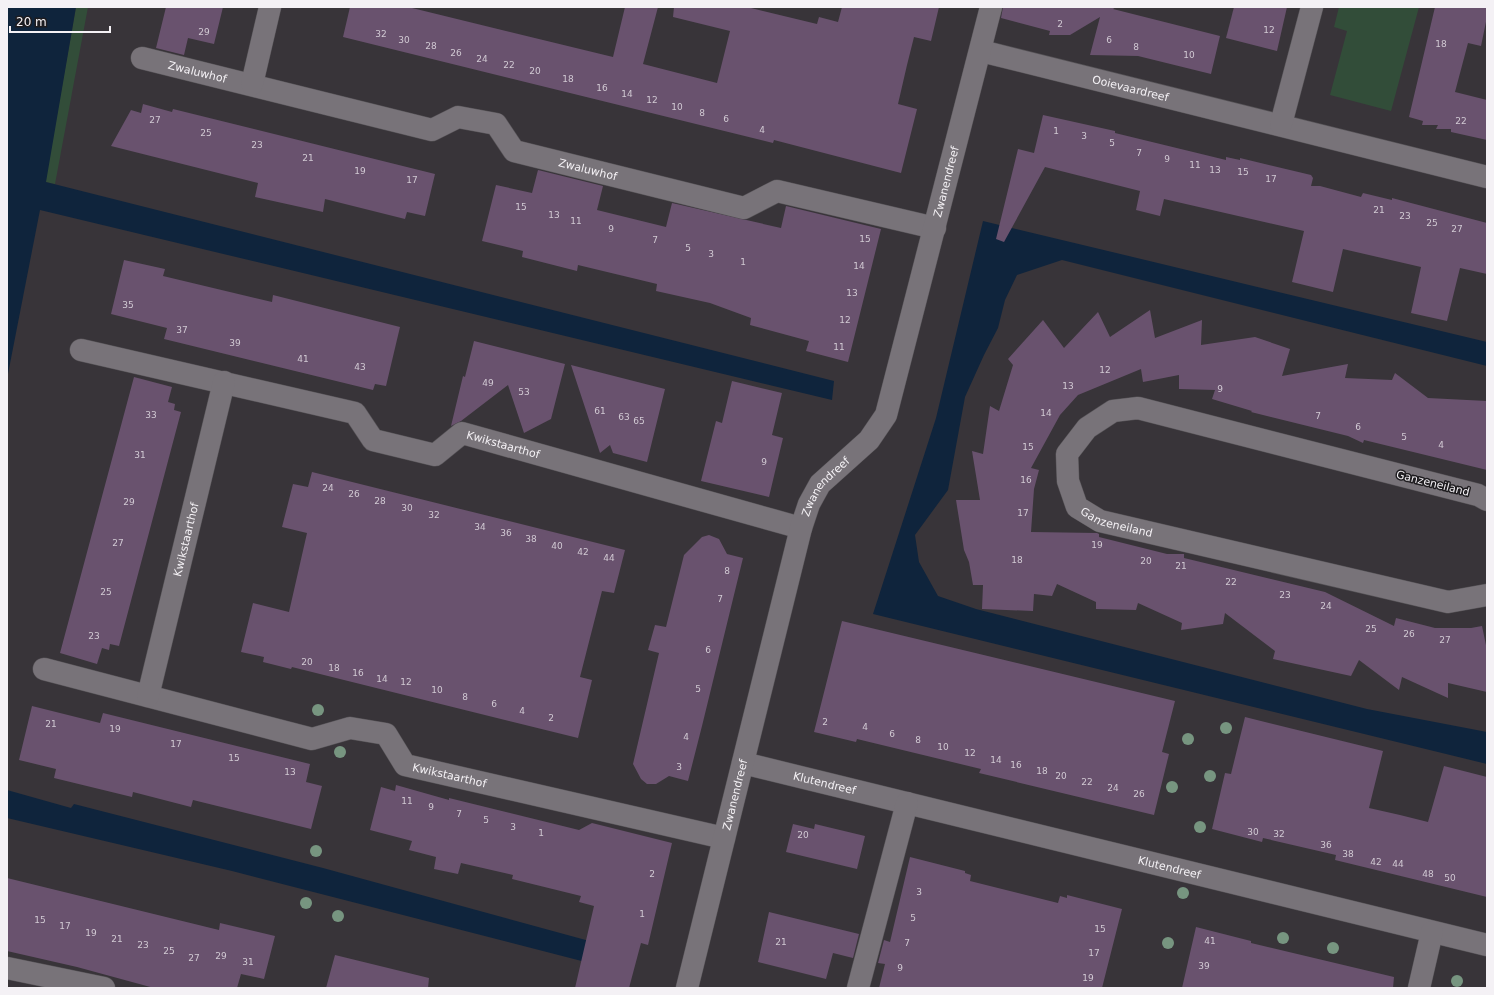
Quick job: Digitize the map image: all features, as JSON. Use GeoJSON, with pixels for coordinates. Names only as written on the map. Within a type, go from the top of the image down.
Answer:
{"type":"FeatureCollection","features":[{"type":"Feature","properties":{"kind":"street"},"geometry":{"type":"LineString","coordinates":[[252,84],[270,7]]}},
{"type":"Feature","properties":{"kind":"street","name":"Zwanendreef"},"geometry":{"type":"LineString","coordinates":[[687,984],[801,528],[809,504],[820,484],[869,440],[886,415],[981,51],[990,7]]}},
{"type":"Feature","properties":{"kind":"street"},"geometry":{"type":"LineString","coordinates":[[1281,124],[1312,7]]}},
{"type":"Feature","properties":{"kind":"street","name":"Ooievaardreef"},"geometry":{"type":"LineString","coordinates":[[981,51],[1281,124],[1487,177]]}},
{"type":"Feature","properties":{"kind":"street","name":"Zwaluwhof"},"geometry":{"type":"LineString","coordinates":[[142,58],[252,84],[432,130],[458,117],[496,124],[514,150],[744,208],[777,191],[935,228]]}},
{"type":"Feature","properties":{"kind":"street","name":"Kwikstaarthof"},"geometry":{"type":"LineString","coordinates":[[80,350],[355,413],[373,440],[435,455],[462,433],[801,528]]}},
{"type":"Feature","properties":{"kind":"street","name":"Kwikstaarthof"},"geometry":{"type":"LineString","coordinates":[[148,696],[224,382]]}},
{"type":"Feature","properties":{"kind":"street","name":"Ganzeneiland"},"geometry":{"type":"LineString","coordinates":[[1487,500],[1478,495],[1138,408],[1113,411],[1087,428],[1066,454],[1068,481],[1077,507],[1100,521],[1448,602],[1487,595]]}},
{"type":"Feature","properties":{"kind":"street","name":"Kwikstaarthof"},"geometry":{"type":"LineString","coordinates":[[44,669],[312,739],[350,728],[386,734],[404,765],[724,838]]}},
{"type":"Feature","properties":{"kind":"street","name":"Klutendreef"},"geometry":{"type":"LineString","coordinates":[[743,763],[1487,945]]}},
{"type":"Feature","properties":{"kind":"street"},"geometry":{"type":"LineString","coordinates":[[858,988],[907,803]]}},
{"type":"Feature","properties":{"kind":"street"},"geometry":{"type":"LineString","coordinates":[[1420,988],[1432,932]]}},
{"type":"Feature","properties":{"kind":"street"},"geometry":{"type":"LineString","coordinates":[[7,968],[101,988]]}},
{"type":"Feature","properties":{"kind":"green space"},"geometry":{"type":"Polygon","coordinates":[[[76,7],[88,7],[55,184],[45,182],[76,7]]]}},
{"type":"Feature","properties":{"kind":"green space"},"geometry":{"type":"Polygon","coordinates":[[[1339,7],[1419,7],[1391,111],[1330,95],[1347,31],[1334,27],[1339,7]]]}},
{"type":"Feature","properties":{"kind":"water"},"geometry":{"type":"Polygon","coordinates":[[[7,7],[76,7],[46,182],[834,381],[832,400],[40,210],[7,379],[7,7]]]}},
{"type":"Feature","properties":{"kind":"water"},"geometry":{"type":"Polygon","coordinates":[[[983,221],[1487,342],[1487,366],[1062,260],[1017,275],[1005,300],[998,328],[965,397],[948,490],[915,535],[919,562],[938,596],[976,609],[1367,709],[1487,732],[1487,764],[873,614],[936,418],[983,221]]]}},
{"type":"Feature","properties":{"kind":"water"},"geometry":{"type":"Polygon","coordinates":[[[7,790],[71,808],[74,804],[323,868],[637,954],[632,974],[232,871],[7,818],[7,790]]]}},
{"type":"Feature","properties":{"kind":"building"},"geometry":{"type":"Polygon","coordinates":[[[166,7],[223,7],[214,44],[188,38],[184,55],[156,48],[166,7]]]}},
{"type":"Feature","properties":{"kind":"building"},"geometry":{"type":"Polygon","coordinates":[[[350,7],[408,7],[613,57],[625,7],[658,7],[643,64],[717,83],[730,31],[673,17],[674,7],[747,7],[817,24],[819,17],[838,22],[842,7],[939,7],[931,41],[914,37],[898,104],[917,109],[901,173],[774,140],[773,143],[343,37],[350,7]]]}},
{"type":"Feature","properties":{"kind":"building"},"geometry":{"type":"Polygon","coordinates":[[[1003,7],[1116,7],[1113,9],[1220,36],[1211,74],[1138,56],[1090,55],[1100,17],[1070,35],[1049,35],[1050,31],[1001,18],[1003,7]]]}},
{"type":"Feature","properties":{"kind":"building"},"geometry":{"type":"Polygon","coordinates":[[[1234,7],[1287,7],[1277,51],[1226,38],[1234,7]]]}},
{"type":"Feature","properties":{"kind":"building"},"geometry":{"type":"Polygon","coordinates":[[[1435,7],[1487,7],[1487,17],[1481,46],[1468,43],[1455,92],[1487,100],[1487,140],[1451,132],[1451,129],[1436,129],[1438,125],[1422,125],[1423,121],[1409,117],[1435,7]]]}},
{"type":"Feature","properties":{"kind":"building"},"geometry":{"type":"Polygon","coordinates":[[[143,104],[172,112],[173,109],[435,174],[425,216],[407,212],[405,219],[325,199],[323,212],[255,197],[258,183],[111,146],[131,110],[141,113],[143,104]]]}},
{"type":"Feature","properties":{"kind":"building"},"geometry":{"type":"Polygon","coordinates":[[[1043,115],[1115,131],[1115,133],[1226,160],[1226,157],[1240,160],[1240,158],[1311,175],[1313,178],[1311,186],[1320,186],[1361,197],[1363,193],[1392,200],[1392,198],[1487,223],[1487,274],[1460,268],[1447,321],[1411,313],[1421,267],[1343,249],[1333,292],[1292,282],[1304,231],[1164,199],[1160,216],[1136,210],[1140,191],[1045,167],[1004,242],[996,239],[1018,149],[1034,153],[1043,115]]]}},
{"type":"Feature","properties":{"kind":"building"},"geometry":{"type":"Polygon","coordinates":[[[538,170],[603,186],[597,210],[666,227],[672,203],[781,228],[786,206],[881,229],[848,362],[806,351],[809,341],[750,325],[751,318],[710,303],[656,291],[657,284],[578,265],[577,271],[522,257],[523,251],[482,241],[496,185],[532,193],[538,170]]]}},
{"type":"Feature","properties":{"kind":"building"},"geometry":{"type":"Polygon","coordinates":[[[124,260],[165,269],[163,276],[272,302],[273,295],[400,327],[386,386],[375,384],[373,390],[164,339],[167,328],[111,314],[124,260]]]}},
{"type":"Feature","properties":{"kind":"building"},"geometry":{"type":"Polygon","coordinates":[[[1150,310],[1155,338],[1202,320],[1201,345],[1255,337],[1290,349],[1282,376],[1348,364],[1345,378],[1392,380],[1395,373],[1428,398],[1487,401],[1487,470],[1364,440],[1363,443],[1348,436],[1251,412],[1252,411],[1212,399],[1215,390],[1179,389],[1179,375],[1143,382],[1141,369],[1078,395],[1060,415],[1031,468],[1039,470],[1034,489],[1031,532],[1097,533],[1099,534],[1099,537],[1167,554],[1184,554],[1184,558],[1325,592],[1394,626],[1396,618],[1435,628],[1471,628],[1482,626],[1487,650],[1487,692],[1448,683],[1448,698],[1402,677],[1399,690],[1359,660],[1351,676],[1273,659],[1275,651],[1225,613],[1223,624],[1181,630],[1182,623],[1138,603],[1136,610],[1096,609],[1096,602],[1057,584],[1052,596],[1034,594],[1033,611],[982,609],[983,585],[973,585],[969,562],[964,550],[956,500],[980,500],[972,451],[983,454],[990,406],[999,411],[1013,365],[1008,359],[1043,320],[1064,348],[1098,312],[1110,337],[1150,310]]]}},
{"type":"Feature","properties":{"kind":"building"},"geometry":{"type":"Polygon","coordinates":[[[474,341],[565,364],[551,419],[524,433],[508,385],[461,421],[451,426],[463,376],[465,377],[474,341]]]}},
{"type":"Feature","properties":{"kind":"building"},"geometry":{"type":"Polygon","coordinates":[[[571,365],[665,389],[647,462],[613,453],[610,445],[600,453],[571,365]]]}},
{"type":"Feature","properties":{"kind":"building"},"geometry":{"type":"Polygon","coordinates":[[[134,377],[172,387],[168,402],[175,404],[174,410],[181,412],[119,646],[110,644],[109,650],[102,648],[97,664],[60,653],[134,377]]]}},
{"type":"Feature","properties":{"kind":"building"},"geometry":{"type":"Polygon","coordinates":[[[732,381],[782,393],[772,435],[783,438],[769,497],[701,481],[716,421],[722,423],[732,381]]]}},
{"type":"Feature","properties":{"kind":"building"},"geometry":{"type":"Polygon","coordinates":[[[312,472],[625,550],[614,593],[602,591],[580,677],[592,680],[578,738],[292,667],[291,669],[263,662],[264,657],[241,652],[253,603],[289,612],[307,533],[282,527],[293,484],[308,487],[312,472]]]}},
{"type":"Feature","properties":{"kind":"building"},"geometry":{"type":"Polygon","coordinates":[[[709,535],[719,539],[727,554],[743,558],[702,726],[688,781],[669,776],[656,784],[647,784],[641,779],[633,764],[659,653],[648,650],[655,625],[666,627],[684,555],[702,537],[709,535]]]}},
{"type":"Feature","properties":{"kind":"building"},"geometry":{"type":"Polygon","coordinates":[[[842,621],[1175,701],[1162,752],[1169,754],[1154,815],[979,773],[981,769],[857,739],[856,742],[814,732],[842,621]]]}},
{"type":"Feature","properties":{"kind":"building"},"geometry":{"type":"Polygon","coordinates":[[[32,706],[100,723],[103,713],[310,764],[306,782],[322,786],[311,829],[193,800],[191,807],[133,792],[132,797],[54,778],[56,769],[19,760],[32,706]]]}},
{"type":"Feature","properties":{"kind":"building"},"geometry":{"type":"Polygon","coordinates":[[[1245,717],[1383,751],[1369,808],[1428,822],[1444,766],[1487,777],[1487,897],[1335,860],[1336,855],[1263,838],[1262,842],[1212,829],[1225,773],[1231,774],[1245,717]]]}},
{"type":"Feature","properties":{"kind":"building"},"geometry":{"type":"Polygon","coordinates":[[[396,785],[449,800],[449,798],[579,830],[592,823],[672,843],[648,945],[641,943],[629,988],[575,988],[594,906],[579,902],[581,896],[512,879],[513,875],[461,863],[458,874],[434,869],[436,857],[409,850],[412,841],[370,830],[381,787],[395,791],[396,785]]]}},
{"type":"Feature","properties":{"kind":"building"},"geometry":{"type":"Polygon","coordinates":[[[793,824],[814,829],[815,824],[865,836],[857,869],[786,852],[793,824]]]}},
{"type":"Feature","properties":{"kind":"building"},"geometry":{"type":"Polygon","coordinates":[[[910,857],[965,871],[965,873],[971,875],[970,881],[1058,903],[1060,896],[1067,898],[1067,895],[1122,909],[1102,988],[879,988],[885,964],[878,963],[884,940],[890,942],[910,857]]]}},
{"type":"Feature","properties":{"kind":"building"},"geometry":{"type":"Polygon","coordinates":[[[7,878],[219,930],[220,923],[275,936],[264,979],[241,974],[237,988],[154,988],[77,967],[7,951],[7,878]]]}},
{"type":"Feature","properties":{"kind":"building"},"geometry":{"type":"Polygon","coordinates":[[[769,912],[859,934],[853,958],[833,953],[826,979],[758,962],[769,912]]]}},
{"type":"Feature","properties":{"kind":"building"},"geometry":{"type":"Polygon","coordinates":[[[1196,927],[1251,941],[1251,943],[1394,977],[1393,988],[1182,988],[1196,927]]]}},
{"type":"Feature","properties":{"kind":"building"},"geometry":{"type":"Polygon","coordinates":[[[335,955],[429,978],[428,988],[326,988],[335,955]]]}}]}
